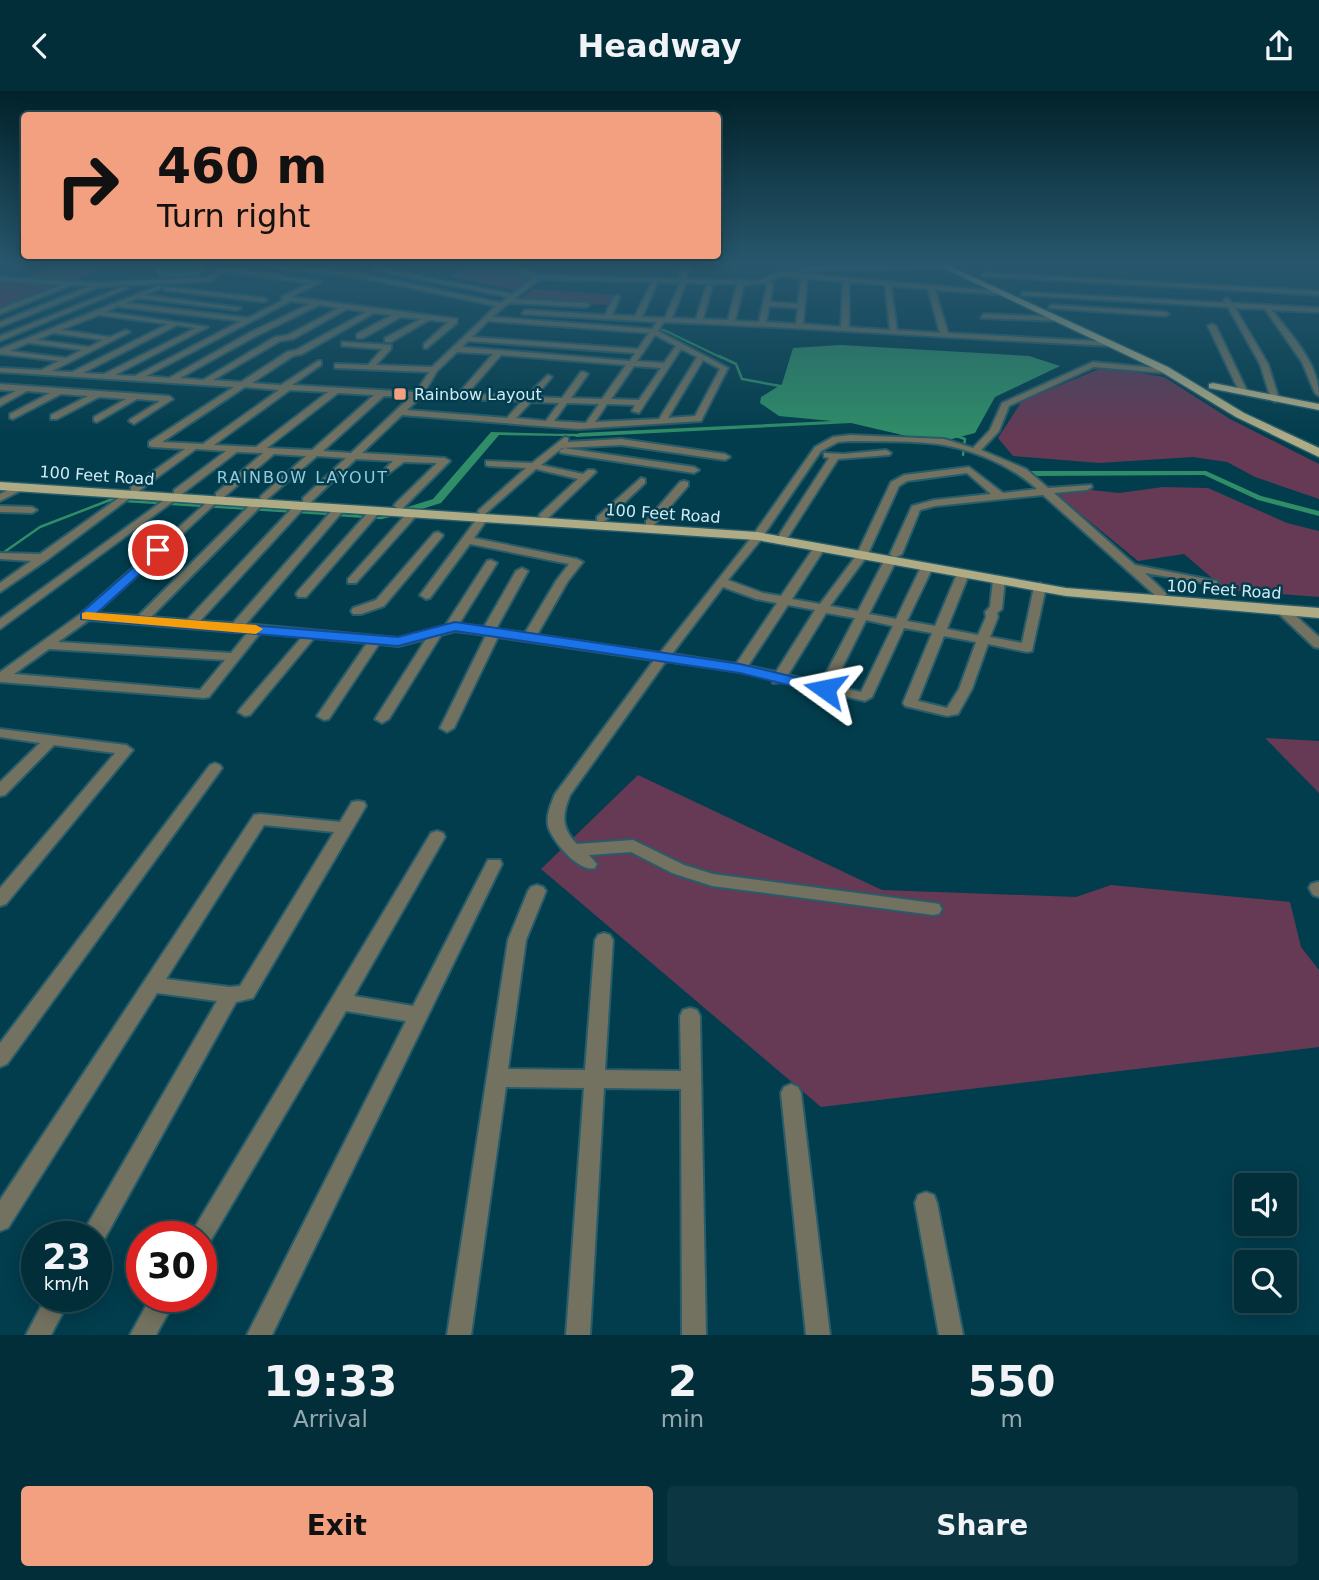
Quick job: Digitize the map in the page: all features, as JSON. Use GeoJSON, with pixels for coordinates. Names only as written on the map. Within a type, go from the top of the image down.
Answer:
{"type":"FeatureCollection","features":[{"type":"Feature","properties":{"kind":"main road"},"geometry":{"type":"LineString","coordinates":[[1063,321],[1166,371],[1240,415],[1319,453]]}},
{"type":"Feature","properties":{"kind":"main road"},"geometry":{"type":"LineString","coordinates":[[1080,321],[1213,386],[1258,413],[1319,443]]}},
{"type":"Feature","properties":{"kind":"main road"},"geometry":{"type":"LineString","coordinates":[[1213,386],[1319,407]]}},
{"type":"Feature","properties":{"kind":"main road","name":"100 Feet Road"},"geometry":{"type":"LineString","coordinates":[[0,480],[131,492],[377,508],[412,514],[442,512]]}},
{"type":"Feature","properties":{"kind":"main road","name":"100 Feet Road"},"geometry":{"type":"LineString","coordinates":[[0,487],[131,492]]}},
{"type":"Feature","properties":{"kind":"main road","name":"100 Feet Road"},"geometry":{"type":"LineString","coordinates":[[304,503],[339,509],[399,506],[442,512],[759,533],[820,548],[863,552]]}},
{"type":"Feature","properties":{"kind":"main road","name":"100 Feet Road"},"geometry":{"type":"LineString","coordinates":[[483,515],[601,519],[784,535],[893,558],[1066,584],[1161,594],[1319,605]]}},
{"type":"Feature","properties":{"kind":"main road","name":"100 Feet Road"},"geometry":{"type":"LineString","coordinates":[[893,558],[927,567],[1040,587],[1180,603],[1319,613]]}},
{"type":"Feature","properties":{"kind":"street"},"geometry":{"type":"LineString","coordinates":[[0,339],[41,321]]}},
{"type":"Feature","properties":{"kind":"street"},"geometry":{"type":"LineString","coordinates":[[0,352],[78,321]]}},
{"type":"Feature","properties":{"kind":"street"},"geometry":{"type":"LineString","coordinates":[[42,373],[152,321]]}},
{"type":"Feature","properties":{"kind":"street"},"geometry":{"type":"LineString","coordinates":[[105,377],[204,327],[162,321]]}},
{"type":"Feature","properties":{"kind":"street"},"geometry":{"type":"LineString","coordinates":[[135,379],[249,321]]}},
{"type":"Feature","properties":{"kind":"street"},"geometry":{"type":"LineString","coordinates":[[168,382],[281,321]]}},
{"type":"Feature","properties":{"kind":"street"},"geometry":{"type":"LineString","coordinates":[[228,332],[278,339],[290,337],[320,321]]}},
{"type":"Feature","properties":{"kind":"street"},"geometry":{"type":"LineString","coordinates":[[354,321],[299,352],[290,353],[152,444],[445,461],[399,506]]}},
{"type":"Feature","properties":{"kind":"street"},"geometry":{"type":"LineString","coordinates":[[360,336],[387,321]]}},
{"type":"Feature","properties":{"kind":"street"},"geometry":{"type":"LineString","coordinates":[[388,340],[422,321]]}},
{"type":"Feature","properties":{"kind":"street"},"geometry":{"type":"LineString","coordinates":[[427,346],[454,321]]}},
{"type":"Feature","properties":{"kind":"street"},"geometry":{"type":"LineString","coordinates":[[190,624],[304,503],[418,395],[434,370],[485,321]]}},
{"type":"Feature","properties":{"kind":"street"},"geometry":{"type":"LineString","coordinates":[[526,321],[645,342]]}},
{"type":"Feature","properties":{"kind":"street"},"geometry":{"type":"LineString","coordinates":[[400,412],[576,430],[698,419],[724,367],[653,331],[552,321]]}},
{"type":"Feature","properties":{"kind":"street"},"geometry":{"type":"LineString","coordinates":[[426,595],[483,515],[603,402],[653,331],[664,321]]}},
{"type":"Feature","properties":{"kind":"street"},"geometry":{"type":"LineString","coordinates":[[701,321],[800,324],[945,337],[1112,344]]}},
{"type":"Feature","properties":{"kind":"street"},"geometry":{"type":"LineString","coordinates":[[845,321],[845,328]]}},
{"type":"Feature","properties":{"kind":"street"},"geometry":{"type":"LineString","coordinates":[[893,321],[894,333]]}},
{"type":"Feature","properties":{"kind":"street"},"geometry":{"type":"LineString","coordinates":[[940,321],[945,337]]}},
{"type":"Feature","properties":{"kind":"street"},"geometry":{"type":"LineString","coordinates":[[985,321],[990,339]]}},
{"type":"Feature","properties":{"kind":"street"},"geometry":{"type":"LineString","coordinates":[[1240,321],[1264,364],[1276,398]]}},
{"type":"Feature","properties":{"kind":"street"},"geometry":{"type":"LineString","coordinates":[[1277,321],[1306,362],[1319,393]]}},
{"type":"Feature","properties":{"kind":"street"},"geometry":{"type":"LineString","coordinates":[[73,375],[176,323]]}},
{"type":"Feature","properties":{"kind":"street"},"geometry":{"type":"LineString","coordinates":[[0,326],[21,329]]}},
{"type":"Feature","properties":{"kind":"street"},"geometry":{"type":"LineString","coordinates":[[1212,326],[1243,391]]}},
{"type":"Feature","properties":{"kind":"street"},"geometry":{"type":"LineString","coordinates":[[51,331],[111,339]]}},
{"type":"Feature","properties":{"kind":"street"},"geometry":{"type":"LineString","coordinates":[[202,384],[278,339]]}},
{"type":"Feature","properties":{"kind":"street"},"geometry":{"type":"LineString","coordinates":[[467,339],[639,351]]}},
{"type":"Feature","properties":{"kind":"street"},"geometry":{"type":"LineString","coordinates":[[27,341],[90,349]]}},
{"type":"Feature","properties":{"kind":"street"},"geometry":{"type":"LineString","coordinates":[[345,344],[388,347],[370,367]]}},
{"type":"Feature","properties":{"kind":"street"},"geometry":{"type":"LineString","coordinates":[[628,424],[680,345]]}},
{"type":"Feature","properties":{"kind":"street"},"geometry":{"type":"LineString","coordinates":[[456,349],[665,366]]}},
{"type":"Feature","properties":{"kind":"street"},"geometry":{"type":"LineString","coordinates":[[0,352],[67,360]]}},
{"type":"Feature","properties":{"kind":"street"},"geometry":{"type":"LineString","coordinates":[[434,415],[457,396],[499,353]]}},
{"type":"Feature","properties":{"kind":"street"},"geometry":{"type":"LineString","coordinates":[[661,422],[701,356]]}},
{"type":"Feature","properties":{"kind":"street"},"geometry":{"type":"LineString","coordinates":[[0,588],[131,492],[318,363]]}},
{"type":"Feature","properties":{"kind":"street"},"geometry":{"type":"LineString","coordinates":[[975,451],[989,439],[1000,423],[1005,405],[1093,364],[1166,371]]}},
{"type":"Feature","properties":{"kind":"street"},"geometry":{"type":"LineString","coordinates":[[338,366],[434,370]]}},
{"type":"Feature","properties":{"kind":"street"},"geometry":{"type":"LineString","coordinates":[[0,370],[335,391],[640,403]]}},
{"type":"Feature","properties":{"kind":"street"},"geometry":{"type":"LineString","coordinates":[[547,425],[584,374]]}},
{"type":"Feature","properties":{"kind":"street"},"geometry":{"type":"LineString","coordinates":[[508,422],[548,377]]}},
{"type":"Feature","properties":{"kind":"street"},"geometry":{"type":"LineString","coordinates":[[0,387],[169,399],[134,421]]}},
{"type":"Feature","properties":{"kind":"street"},"geometry":{"type":"LineString","coordinates":[[0,403],[25,389]]}},
{"type":"Feature","properties":{"kind":"street"},"geometry":{"type":"LineString","coordinates":[[13,416],[60,391]]}},
{"type":"Feature","properties":{"kind":"street"},"geometry":{"type":"LineString","coordinates":[[260,449],[335,391]]}},
{"type":"Feature","properties":{"kind":"street"},"geometry":{"type":"LineString","coordinates":[[141,620],[262,501],[382,393]]}},
{"type":"Feature","properties":{"kind":"street"},"geometry":{"type":"LineString","coordinates":[[54,417],[97,394]]}},
{"type":"Feature","properties":{"kind":"street"},"geometry":{"type":"LineString","coordinates":[[97,419],[135,396]]}},
{"type":"Feature","properties":{"kind":"street"},"geometry":{"type":"LineString","coordinates":[[469,418],[489,397]]}},
{"type":"Feature","properties":{"kind":"street"},"geometry":{"type":"LineString","coordinates":[[589,865],[558,834],[555,819],[558,804],[816,453],[828,442],[850,438],[944,442],[975,451],[1026,474],[1161,594]]}},
{"type":"Feature","properties":{"kind":"street"},"geometry":{"type":"LineString","coordinates":[[556,447],[621,442],[725,457]]}},
{"type":"Feature","properties":{"kind":"street"},"geometry":{"type":"LineString","coordinates":[[556,447],[694,470]]}},
{"type":"Feature","properties":{"kind":"street"},"geometry":{"type":"LineString","coordinates":[[0,625],[236,448]]}},
{"type":"Feature","properties":{"kind":"street"},"geometry":{"type":"LineString","coordinates":[[1,677],[86,616],[273,450]]}},
{"type":"Feature","properties":{"kind":"street"},"geometry":{"type":"LineString","coordinates":[[816,453],[845,457],[886,453]]}},
{"type":"Feature","properties":{"kind":"street"},"geometry":{"type":"LineString","coordinates":[[388,471],[402,458]]}},
{"type":"Feature","properties":{"kind":"street"},"geometry":{"type":"LineString","coordinates":[[784,535],[834,458]]}},
{"type":"Feature","properties":{"kind":"street"},"geometry":{"type":"LineString","coordinates":[[489,463],[534,466],[589,475],[544,516]]}},
{"type":"Feature","properties":{"kind":"street"},"geometry":{"type":"LineString","coordinates":[[778,680],[822,609],[863,552],[895,484],[904,478],[969,470],[999,495]]}},
{"type":"Feature","properties":{"kind":"street"},"geometry":{"type":"LineString","coordinates":[[601,519],[641,481]]}},
{"type":"Feature","properties":{"kind":"street"},"geometry":{"type":"LineString","coordinates":[[650,523],[684,484]]}},
{"type":"Feature","properties":{"kind":"street"},"geometry":{"type":"LineString","coordinates":[[825,689],[916,508],[999,495],[1087,487]]}},
{"type":"Feature","properties":{"kind":"street"},"geometry":{"type":"LineString","coordinates":[[0,498],[18,488]]}},
{"type":"Feature","properties":{"kind":"street"},"geometry":{"type":"LineString","coordinates":[[302,594],[377,508]]}},
{"type":"Feature","properties":{"kind":"street"},"geometry":{"type":"LineString","coordinates":[[0,509],[32,510]]}},
{"type":"Feature","properties":{"kind":"street"},"geometry":{"type":"LineString","coordinates":[[236,628],[339,509]]}},
{"type":"Feature","properties":{"kind":"street"},"geometry":{"type":"LineString","coordinates":[[352,581],[412,514]]}},
{"type":"Feature","properties":{"kind":"street"},"geometry":{"type":"LineString","coordinates":[[357,611],[380,603],[438,535]]}},
{"type":"Feature","properties":{"kind":"street"},"geometry":{"type":"LineString","coordinates":[[467,540],[578,562],[559,580],[538,625],[529,637]]}},
{"type":"Feature","properties":{"kind":"street"},"geometry":{"type":"LineString","coordinates":[[740,669],[820,548]]}},
{"type":"Feature","properties":{"kind":"street"},"geometry":{"type":"LineString","coordinates":[[0,556],[43,558]]}},
{"type":"Feature","properties":{"kind":"street"},"geometry":{"type":"LineString","coordinates":[[382,719],[491,563]]}},
{"type":"Feature","properties":{"kind":"street"},"geometry":{"type":"LineString","coordinates":[[86,616],[398,642],[443,630],[491,632],[740,669],[778,680],[864,697],[927,567]]}},
{"type":"Feature","properties":{"kind":"street"},"geometry":{"type":"LineString","coordinates":[[1133,568],[1213,583]]}},
{"type":"Feature","properties":{"kind":"street"},"geometry":{"type":"LineString","coordinates":[[447,728],[522,571]]}},
{"type":"Feature","properties":{"kind":"street"},"geometry":{"type":"LineString","coordinates":[[963,573],[911,703],[939,711],[953,711],[961,700],[981,639],[992,617],[990,612],[996,609],[999,580]]}},
{"type":"Feature","properties":{"kind":"street"},"geometry":{"type":"LineString","coordinates":[[722,582],[784,601],[1027,648],[1040,587]]}},
{"type":"Feature","properties":{"kind":"street"},"geometry":{"type":"LineString","coordinates":[[1282,610],[1319,644]]}},
{"type":"Feature","properties":{"kind":"street"},"geometry":{"type":"LineString","coordinates":[[1,677],[204,694],[257,629]]}},
{"type":"Feature","properties":{"kind":"street"},"geometry":{"type":"LineString","coordinates":[[245,712],[312,634]]}},
{"type":"Feature","properties":{"kind":"street"},"geometry":{"type":"LineString","coordinates":[[324,716],[375,640]]}},
{"type":"Feature","properties":{"kind":"street"},"geometry":{"type":"LineString","coordinates":[[46,645],[234,657]]}},
{"type":"Feature","properties":{"kind":"street"},"geometry":{"type":"LineString","coordinates":[[0,733],[126,750],[0,900]]}},
{"type":"Feature","properties":{"kind":"street"},"geometry":{"type":"LineString","coordinates":[[0,791],[51,740]]}},
{"type":"Feature","properties":{"kind":"street"},"geometry":{"type":"LineString","coordinates":[[0,1058],[215,768]]}},
{"type":"Feature","properties":{"kind":"street"},"geometry":{"type":"LineString","coordinates":[[152,985],[230,995],[246,993],[358,806]]}},
{"type":"Feature","properties":{"kind":"street"},"geometry":{"type":"LineString","coordinates":[[0,1220],[260,819],[345,828]]}},
{"type":"Feature","properties":{"kind":"street"},"geometry":{"type":"LineString","coordinates":[[210,1221],[438,837]]}},
{"type":"Feature","properties":{"kind":"street"},"geometry":{"type":"LineString","coordinates":[[573,850],[633,846],[678,869],[712,880],[933,909]]}},
{"type":"Feature","properties":{"kind":"street"},"geometry":{"type":"LineString","coordinates":[[259,1335],[494,864]]}},
{"type":"Feature","properties":{"kind":"street"},"geometry":{"type":"LineString","coordinates":[[459,1335],[517,940],[537,891]]}},
{"type":"Feature","properties":{"kind":"street"},"geometry":{"type":"LineString","coordinates":[[579,1335],[604,940]]}},
{"type":"Feature","properties":{"kind":"street"},"geometry":{"type":"LineString","coordinates":[[102,1221],[230,995]]}},
{"type":"Feature","properties":{"kind":"street"},"geometry":{"type":"LineString","coordinates":[[341,1002],[418,1015]]}},
{"type":"Feature","properties":{"kind":"street"},"geometry":{"type":"LineString","coordinates":[[690,1016],[694,1335]]}},
{"type":"Feature","properties":{"kind":"street"},"geometry":{"type":"LineString","coordinates":[[497,1078],[691,1080]]}},
{"type":"Feature","properties":{"kind":"street"},"geometry":{"type":"LineString","coordinates":[[792,1093],[818,1335]]}},
{"type":"Feature","properties":{"kind":"street"},"geometry":{"type":"LineString","coordinates":[[926,1203],[951,1335]]}},
{"type":"Feature","properties":{"kind":"street"},"geometry":{"type":"LineString","coordinates":[[38,1335],[51,1312]]}},
{"type":"Feature","properties":{"kind":"street"},"geometry":{"type":"LineString","coordinates":[[142,1335],[156,1312]]}},
{"type":"Feature","properties":{"kind":"shaded area"},"geometry":{"type":"Polygon","coordinates":[[[841,345],[1029,356],[1060,366],[995,397],[975,433],[952,439],[915,438],[851,423],[575,437],[579,433],[832,421],[779,416],[760,403],[761,397],[782,384],[793,348],[841,345]]]}},
{"type":"Feature","properties":{"kind":"shaded area"},"geometry":{"type":"Polygon","coordinates":[[[1104,367],[1164,377],[1230,419],[1319,464],[1319,499],[1255,477],[1227,462],[1193,457],[1099,463],[1013,456],[998,438],[1022,401],[1104,367]]]}},
{"type":"Feature","properties":{"kind":"shaded area"},"geometry":{"type":"Polygon","coordinates":[[[491,432],[566,434],[499,435],[441,503],[396,517],[379,516],[433,499],[491,432]]]}},
{"type":"Feature","properties":{"kind":"shaded area"},"geometry":{"type":"Polygon","coordinates":[[[1030,471],[1206,471],[1261,496],[1319,511],[1319,516],[1258,500],[1204,475],[1034,476],[1030,471]]]}},
{"type":"Feature","properties":{"kind":"shaded area"},"geometry":{"type":"Polygon","coordinates":[[[1045,485],[1119,493],[1163,487],[1208,488],[1287,523],[1319,531],[1319,597],[1226,590],[1184,554],[1138,561],[1045,485]]]}},
{"type":"Feature","properties":{"kind":"shaded area"},"geometry":{"type":"Polygon","coordinates":[[[1265,738],[1319,741],[1319,793],[1265,738]]]}},
{"type":"Feature","properties":{"kind":"shaded area"},"geometry":{"type":"Polygon","coordinates":[[[638,775],[882,890],[1076,897],[1111,885],[1290,902],[1301,947],[1319,970],[1319,1047],[821,1107],[541,869],[638,775]]]}},
{"type":"Feature","properties":{"kind":"waterway"},"geometry":{"type":"LineString","coordinates":[[548,321],[664,330],[722,358]]}},
{"type":"Feature","properties":{"kind":"waterway"},"geometry":{"type":"LineString","coordinates":[[719,356],[736,364],[742,379],[780,386]]}},
{"type":"Feature","properties":{"kind":"waterway"},"geometry":{"type":"LineString","coordinates":[[562,435],[579,435]]}},
{"type":"Feature","properties":{"kind":"waterway"},"geometry":{"type":"LineString","coordinates":[[956,436],[965,439],[963,455]]}},
{"type":"Feature","properties":{"kind":"waterway"},"geometry":{"type":"LineString","coordinates":[[0,555],[40,527],[110,500],[330,514]]}},
{"type":"Feature","properties":{"kind":"waterway"},"geometry":{"type":"LineString","coordinates":[[338,515],[381,518],[393,515]]}},
{"type":"Feature","properties":{"kind":"slow traffic"},"geometry":{"type":"LineString","coordinates":[[87,616],[256,629]]}},
{"type":"Feature","properties":{"kind":"place","name":"Rainbow Layout"},"geometry":{"type":"Point","coordinates":[400,394]}},
{"type":"Feature","properties":{"kind":"district","name":"RAINBOW LAYOUT"},"geometry":{"type":"Point","coordinates":[303,477]}},
{"type":"Feature","properties":{"kind":"route"},"geometry":{"type":"LineString","coordinates":[[158,550],[86,616],[398,642],[455,627],[740,669],[825,689]]}}]}
